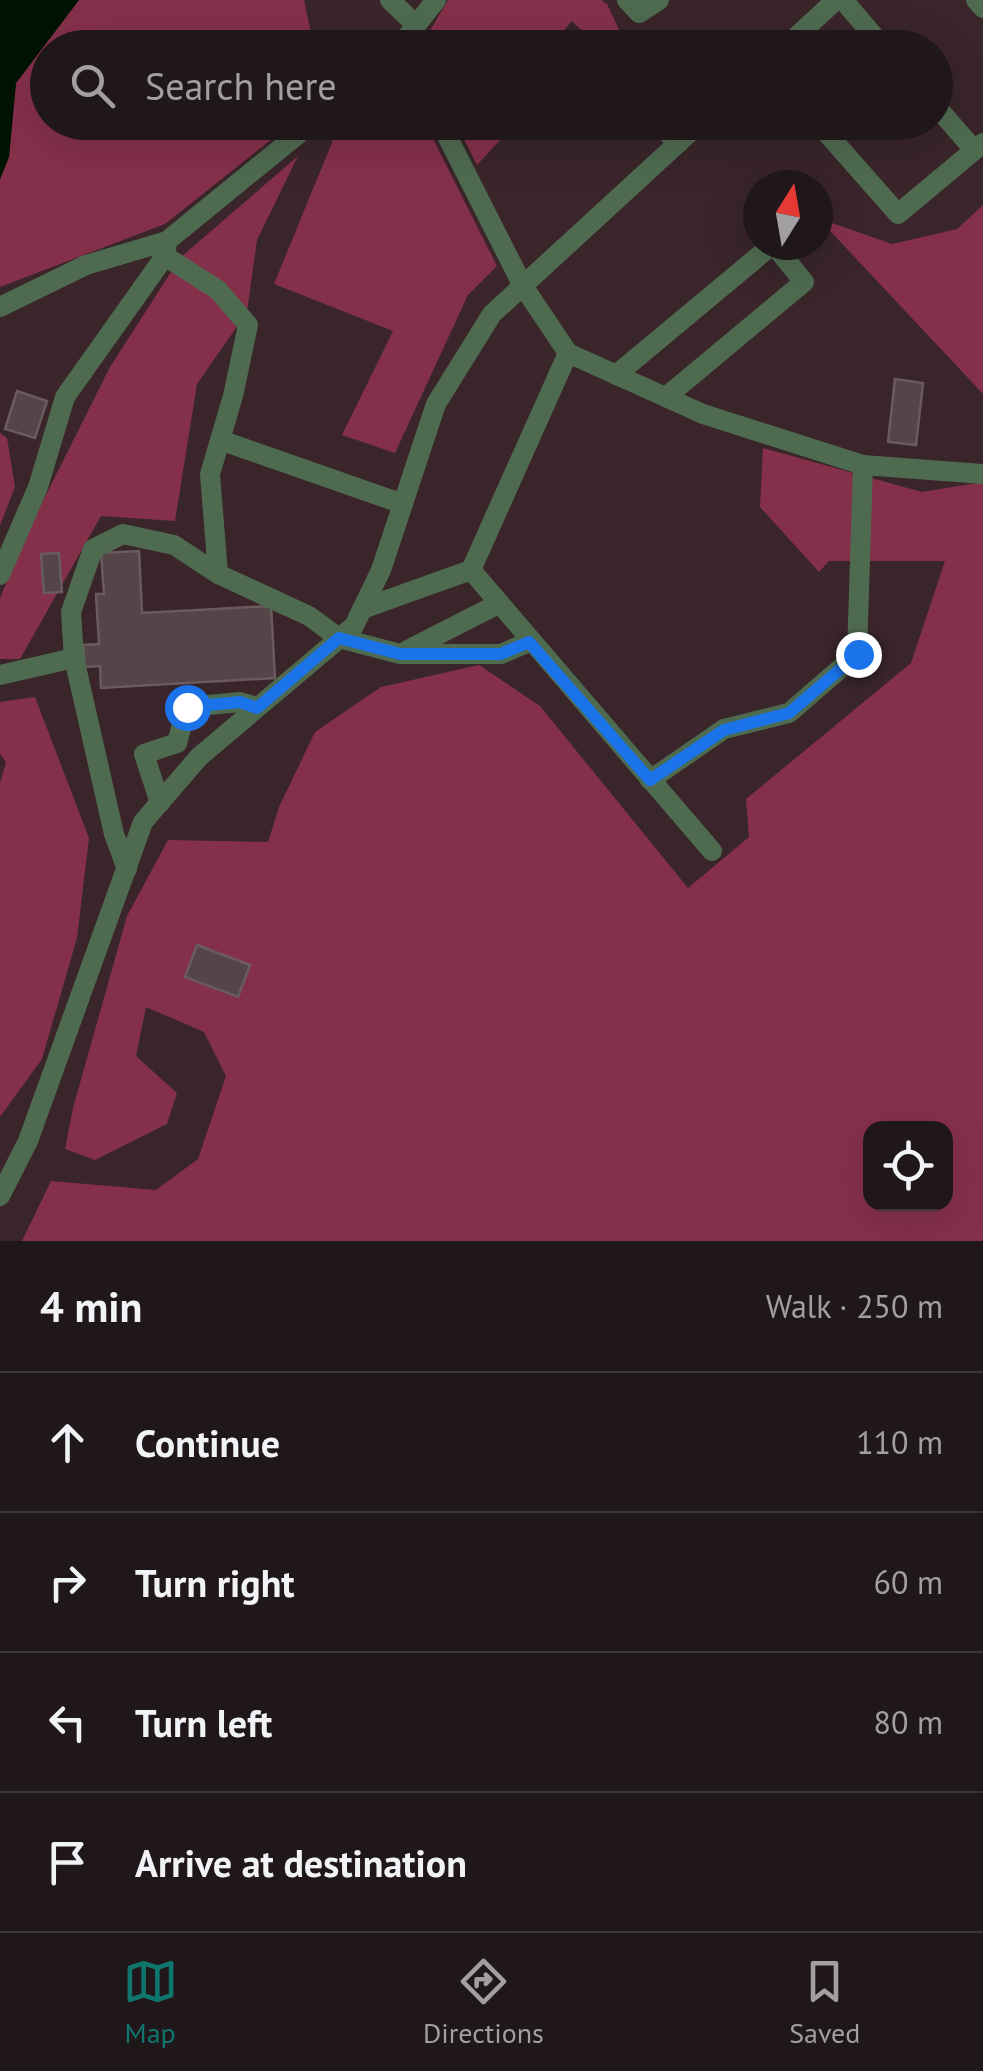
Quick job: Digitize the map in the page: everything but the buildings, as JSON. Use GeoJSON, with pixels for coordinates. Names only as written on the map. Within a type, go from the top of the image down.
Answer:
{"type":"FeatureCollection","features":[{"type":"Feature","properties":{"kind":"lane"},"geometry":{"type":"LineString","coordinates":[[390,0],[416,25]]}},
{"type":"Feature","properties":{"kind":"lane"},"geometry":{"type":"LineString","coordinates":[[412,30],[436,0]]}},
{"type":"Feature","properties":{"kind":"lane"},"geometry":{"type":"LineString","coordinates":[[627,0],[639,13],[659,0]]}},
{"type":"Feature","properties":{"kind":"lane"},"geometry":{"type":"LineString","coordinates":[[805,30],[839,0],[867,30]]}},
{"type":"Feature","properties":{"kind":"lane"},"geometry":{"type":"LineString","coordinates":[[976,0],[983,8]]}},
{"type":"Feature","properties":{"kind":"lane"},"geometry":{"type":"LineString","coordinates":[[833,140],[898,214],[979,146],[953,122]]}},
{"type":"Feature","properties":{"kind":"lane"},"geometry":{"type":"LineString","coordinates":[[0,575],[38,486],[65,396],[166,249],[292,140]]}},
{"type":"Feature","properties":{"kind":"lane"},"geometry":{"type":"LineString","coordinates":[[449,140],[523,286],[568,353],[703,414],[863,465],[983,474]]}},
{"type":"Feature","properties":{"kind":"lane"},"geometry":{"type":"LineString","coordinates":[[675,140],[678,143]]}},
{"type":"Feature","properties":{"kind":"lane"},"geometry":{"type":"LineString","coordinates":[[0,1196],[28,1141],[144,822],[199,757],[354,626],[381,570],[436,404],[492,314],[681,140]]}},
{"type":"Feature","properties":{"kind":"lane"},"geometry":{"type":"LineString","coordinates":[[0,307],[86,266],[166,249]]}},
{"type":"Feature","properties":{"kind":"lane"},"geometry":{"type":"LineString","coordinates":[[166,249],[218,290],[248,326],[210,474],[218,574]]}},
{"type":"Feature","properties":{"kind":"lane"},"geometry":{"type":"LineString","coordinates":[[616,375],[755,260]]}},
{"type":"Feature","properties":{"kind":"lane"},"geometry":{"type":"LineString","coordinates":[[666,397],[804,282],[786,260]]}},
{"type":"Feature","properties":{"kind":"lane"},"geometry":{"type":"LineString","coordinates":[[362,609],[471,570],[568,353]]}},
{"type":"Feature","properties":{"kind":"lane"},"geometry":{"type":"LineString","coordinates":[[220,440],[403,504]]}},
{"type":"Feature","properties":{"kind":"lane"},"geometry":{"type":"LineString","coordinates":[[650,780],[724,730],[789,713],[858,654],[863,465]]}},
{"type":"Feature","properties":{"kind":"lane"},"geometry":{"type":"LineString","coordinates":[[127,868],[114,834],[74,658],[71,612],[93,549],[123,534],[174,545],[218,574],[309,616],[339,638],[400,654],[501,654],[529,642]]}},
{"type":"Feature","properties":{"kind":"lane"},"geometry":{"type":"LineString","coordinates":[[471,570],[712,851]]}},
{"type":"Feature","properties":{"kind":"lane"},"geometry":{"type":"LineString","coordinates":[[400,654],[498,604]]}},
{"type":"Feature","properties":{"kind":"lane"},"geometry":{"type":"LineString","coordinates":[[0,675],[74,658]]}},
{"type":"Feature","properties":{"kind":"lane"},"geometry":{"type":"LineString","coordinates":[[160,803],[144,754],[177,743],[187,707],[240,702],[257,708]]}},
{"type":"Feature","properties":{"kind":"shaded area"},"geometry":{"type":"Polygon","coordinates":[[[0,0],[79,0],[56,30],[30,30],[30,65],[16,83],[9,157],[0,179],[0,0]]]}},
{"type":"Feature","properties":{"kind":"shaded area"},"geometry":{"type":"Polygon","coordinates":[[[79,0],[304,0],[310,30],[56,30],[79,0]]]}},
{"type":"Feature","properties":{"kind":"shaded area"},"geometry":{"type":"Polygon","coordinates":[[[139,0],[983,0],[983,1241],[0,1241],[0,212],[48,140],[953,140],[953,30],[119,30],[139,0]]]}},
{"type":"Feature","properties":{"kind":"shaded area"},"geometry":{"type":"Polygon","coordinates":[[[448,0],[601,0],[607,4],[619,30],[581,30],[572,21],[564,30],[431,29],[448,0]]]}},
{"type":"Feature","properties":{"kind":"shaded area"},"geometry":{"type":"Polygon","coordinates":[[[30,65],[30,140],[271,140],[165,224],[0,287],[0,179],[9,157],[16,83],[30,65]]]}},
{"type":"Feature","properties":{"kind":"shaded area"},"geometry":{"type":"Polygon","coordinates":[[[333,140],[434,140],[497,266],[468,295],[395,453],[342,435],[393,331],[274,284],[333,140]]]}},
{"type":"Feature","properties":{"kind":"shaded area"},"geometry":{"type":"Polygon","coordinates":[[[464,140],[500,140],[477,165],[464,140]]]}},
{"type":"Feature","properties":{"kind":"shaded area"},"geometry":{"type":"Polygon","coordinates":[[[298,156],[257,240],[247,312],[197,384],[175,521],[101,516],[20,659],[0,659],[0,598],[36,515],[110,367],[180,258],[298,156]]]}},
{"type":"Feature","properties":{"kind":"shaded area"},"geometry":{"type":"Polygon","coordinates":[[[983,205],[983,394],[833,234],[833,223],[892,244],[957,229],[983,205]]]}},
{"type":"Feature","properties":{"kind":"shaded area"},"geometry":{"type":"Polygon","coordinates":[[[0,433],[7,438],[15,487],[0,525],[0,433]]]}},
{"type":"Feature","properties":{"kind":"shaded area"},"geometry":{"type":"Polygon","coordinates":[[[763,448],[922,492],[983,482],[983,1241],[22,1241],[51,1181],[156,1190],[198,1159],[226,1076],[204,1032],[146,1007],[136,1056],[177,1093],[167,1124],[95,1160],[65,1149],[127,916],[168,840],[268,842],[279,807],[315,732],[381,687],[479,665],[540,706],[688,888],[749,837],[746,799],[911,663],[945,561],[829,561],[819,572],[760,507],[763,448]]]}},
{"type":"Feature","properties":{"kind":"shaded area"},"geometry":{"type":"Polygon","coordinates":[[[35,697],[89,838],[77,938],[42,1059],[0,1117],[0,783],[6,762],[0,754],[0,702],[35,697]]]}},
{"type":"Feature","properties":{"kind":"route"},"geometry":{"type":"LineString","coordinates":[[187,707],[240,702],[257,708],[339,638],[400,654],[501,654],[529,642],[650,780],[724,730],[789,713],[858,654]]}}]}
